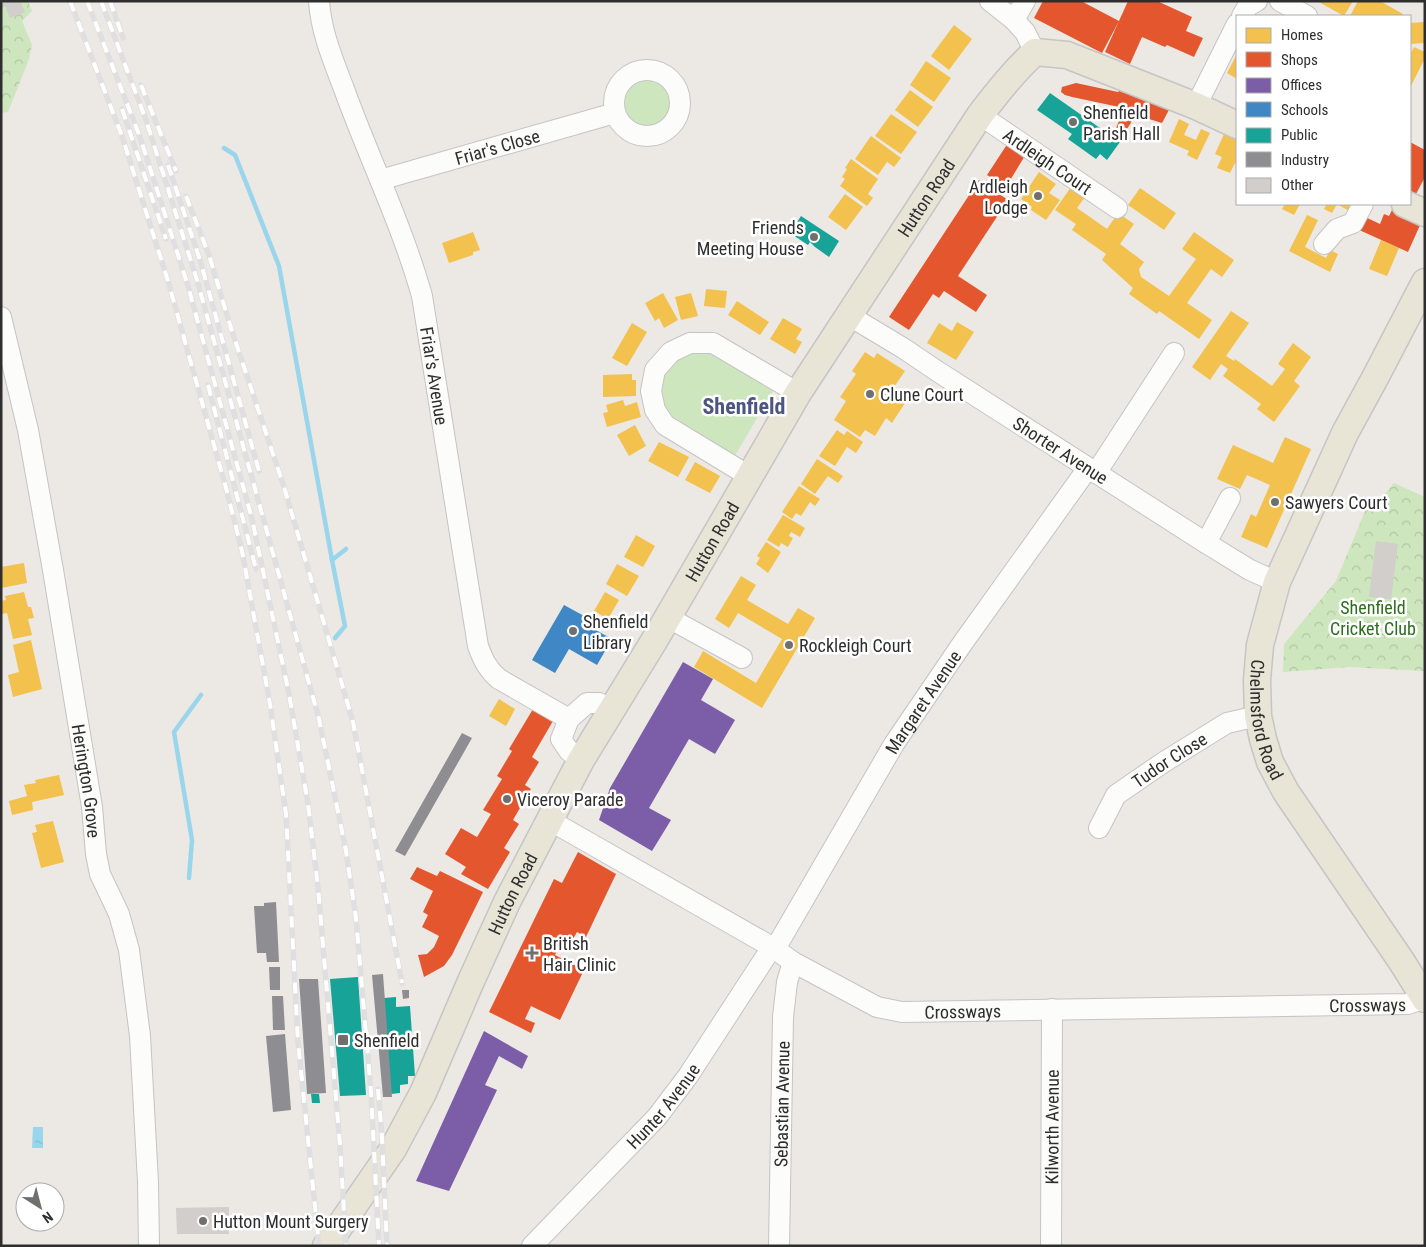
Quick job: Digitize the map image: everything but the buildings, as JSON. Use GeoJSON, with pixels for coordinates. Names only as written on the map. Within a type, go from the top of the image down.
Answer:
{"type":"FeatureCollection","features":[{"type":"Feature","properties":{"kind":"main road"},"geometry":{"type":"LineString","coordinates":[[1034,52],[1067,55],[1196,106],[1236,125]]}},
{"type":"Feature","properties":{"kind":"main road","name":"Hutton Road"},"geometry":{"type":"LineString","coordinates":[[326,1246],[393,1150],[423,1093],[507,902],[581,760],[798,393],[980,115],[1017,68],[1034,52]]}},
{"type":"Feature","properties":{"kind":"main road"},"geometry":{"type":"LineString","coordinates":[[1407,205],[1425,213]]}},
{"type":"Feature","properties":{"kind":"main road","name":"Chelmsford Road"},"geometry":{"type":"LineString","coordinates":[[1425,282],[1345,433],[1277,582],[1260,645],[1257,680],[1258,716],[1270,762],[1286,792],[1425,998]]}},
{"type":"Feature","properties":{"kind":"street","name":"Friar's Avenue"},"geometry":{"type":"LineString","coordinates":[[318,1],[325,38],[351,110],[413,264],[422,296],[478,646],[490,672],[569,719]]}},
{"type":"Feature","properties":{"kind":"street"},"geometry":{"type":"LineString","coordinates":[[990,1],[1014,20],[1025,32],[1034,52]]}},
{"type":"Feature","properties":{"kind":"street"},"geometry":{"type":"LineString","coordinates":[[1014,20],[1025,1]]}},
{"type":"Feature","properties":{"kind":"street"},"geometry":{"type":"LineString","coordinates":[[1243,15],[1248,6],[1257,1]]}},
{"type":"Feature","properties":{"kind":"street"},"geometry":{"type":"LineString","coordinates":[[1280,1],[1305,15]]}},
{"type":"Feature","properties":{"kind":"street"},"geometry":{"type":"LineString","coordinates":[[1196,106],[1236,26]]}},
{"type":"Feature","properties":{"kind":"street","name":"Friar's Close"},"geometry":{"type":"LineString","coordinates":[[380,180],[615,113]]}},
{"type":"Feature","properties":{"kind":"street","name":"Ardleigh Court"},"geometry":{"type":"LineString","coordinates":[[980,115],[1116,208]]}},
{"type":"Feature","properties":{"kind":"street"},"geometry":{"type":"LineString","coordinates":[[1324,244],[1337,229],[1353,223],[1362,205]]}},
{"type":"Feature","properties":{"kind":"street","name":"Shorter Avenue"},"geometry":{"type":"LineString","coordinates":[[848,315],[903,348],[937,372],[1206,543],[1250,570],[1277,582]]}},
{"type":"Feature","properties":{"kind":"street","name":"Herington Grove"},"geometry":{"type":"LineString","coordinates":[[1,317],[28,430],[53,570],[92,807],[96,854],[100,874],[118,914],[129,950],[140,1044],[148,1182],[149,1246]]}},
{"type":"Feature","properties":{"kind":"street"},"geometry":{"type":"LineString","coordinates":[[749,476],[665,426],[654,410],[651,390],[655,370],[671,352],[690,343],[714,343],[798,393]]}},
{"type":"Feature","properties":{"kind":"street"},"geometry":{"type":"LineString","coordinates":[[1092,470],[1174,352]]}},
{"type":"Feature","properties":{"kind":"street","name":"Margaret Avenue"},"geometry":{"type":"LineString","coordinates":[[773,948],[894,744],[962,644],[1092,470]]}},
{"type":"Feature","properties":{"kind":"street"},"geometry":{"type":"LineString","coordinates":[[1206,543],[1230,498]]}},
{"type":"Feature","properties":{"kind":"street"},"geometry":{"type":"LineString","coordinates":[[667,617],[742,658]]}},
{"type":"Feature","properties":{"kind":"street"},"geometry":{"type":"LineString","coordinates":[[581,760],[569,751],[561,739],[569,719],[588,703],[599,703],[611,709]]}},
{"type":"Feature","properties":{"kind":"street","name":"Tudor Close"},"geometry":{"type":"LineString","coordinates":[[1100,828],[1116,794],[1227,723],[1258,716]]}},
{"type":"Feature","properties":{"kind":"street","name":"Crossways"},"geometry":{"type":"LineString","coordinates":[[549,820],[773,948],[793,962],[877,1007],[888,1010],[902,1012],[1408,1004],[1425,998]]}},
{"type":"Feature","properties":{"kind":"street","name":"Hunter Avenue"},"geometry":{"type":"LineString","coordinates":[[532,1246],[657,1117],[688,1076],[773,948]]}},
{"type":"Feature","properties":{"kind":"street","name":"Sebastian Avenue"},"geometry":{"type":"LineString","coordinates":[[779,1246],[782,1017],[787,982],[793,962]]}},
{"type":"Feature","properties":{"kind":"street","name":"Kilworth Avenue"},"geometry":{"type":"LineString","coordinates":[[1051,1246],[1052,1009]]}},
{"type":"Feature","properties":{"kind":"green space"},"geometry":{"type":"Polygon","coordinates":[[[1,1],[28,1],[32,11],[22,21],[32,45],[29,59],[8,112],[1,113],[1,1]]]}},
{"type":"Feature","properties":{"kind":"green space"},"geometry":{"type":"Polygon","coordinates":[[[647,75],[658,77],[667,83],[673,92],[675,103],[673,114],[667,123],[658,129],[647,131],[636,129],[627,123],[621,114],[619,103],[621,92],[627,83],[636,77],[647,75]]]}},
{"type":"Feature","properties":{"kind":"green space"},"geometry":{"type":"Polygon","coordinates":[[[697,346],[776,386],[733,459],[679,428],[660,409],[659,372],[697,346]]]}},
{"type":"Feature","properties":{"kind":"green space","name":"Shenfield Cricket Club"},"geometry":{"type":"Polygon","coordinates":[[[1394,483],[1425,497],[1425,671],[1349,667],[1283,672],[1284,644],[1336,581],[1368,504],[1382,497],[1394,483]]]}},
{"type":"Feature","properties":{"kind":"water"},"geometry":{"type":"Polygon","coordinates":[[[33,1127],[43,1127],[43,1148],[32,1148],[33,1127]]]}},
{"type":"Feature","properties":{"kind":"waterway"},"geometry":{"type":"LineString","coordinates":[[224,148],[235,155],[279,266],[332,560]]}},
{"type":"Feature","properties":{"kind":"waterway"},"geometry":{"type":"LineString","coordinates":[[335,638],[345,626],[332,560],[346,549]]}},
{"type":"Feature","properties":{"kind":"waterway"},"geometry":{"type":"LineString","coordinates":[[189,878],[192,840],[174,732],[201,695]]}},
{"type":"Feature","properties":{"kind":"railway"},"geometry":{"type":"LineString","coordinates":[[70,1],[122,136],[168,281],[242,551],[270,704],[286,814],[298,1042],[319,1246]]}},
{"type":"Feature","properties":{"kind":"railway"},"geometry":{"type":"LineString","coordinates":[[87,1],[140,137],[188,286],[252,519],[289,694],[308,804],[318,887],[340,1145],[346,1246]]}},
{"type":"Feature","properties":{"kind":"railway"},"geometry":{"type":"LineString","coordinates":[[101,1],[146,120],[197,280],[319,719],[346,851],[356,918],[371,1092],[379,1246]]}},
{"type":"Feature","properties":{"kind":"railway"},"geometry":{"type":"LineString","coordinates":[[110,1],[123,38]]}},
{"type":"Feature","properties":{"kind":"railway"},"geometry":{"type":"LineString","coordinates":[[141,85],[176,171]]}},
{"type":"Feature","properties":{"kind":"railway"},"geometry":{"type":"LineString","coordinates":[[122,109],[166,239]]}},
{"type":"Feature","properties":{"kind":"railway"},"geometry":{"type":"LineString","coordinates":[[168,165],[200,260],[259,471]]}},
{"type":"Feature","properties":{"kind":"railway"},"geometry":{"type":"LineString","coordinates":[[186,196],[209,255],[230,325],[284,487],[353,722],[402,983]]}},
{"type":"Feature","properties":{"kind":"railway"},"geometry":{"type":"LineString","coordinates":[[208,385],[256,569]]}},
{"type":"Feature","properties":{"kind":"railway"},"geometry":{"type":"LineString","coordinates":[[378,1089],[387,1246]]}},
{"type":"Feature","properties":{"kind":"place","name":"Shenfield Parish Hall"},"geometry":{"type":"Point","coordinates":[1073,122]}},
{"type":"Feature","properties":{"kind":"place","name":"Ardleigh Lodge"},"geometry":{"type":"Point","coordinates":[1038,196]}},
{"type":"Feature","properties":{"kind":"place","name":"Friends Meeting House"},"geometry":{"type":"Point","coordinates":[814,237]}},
{"type":"Feature","properties":{"kind":"place","name":"Clune Court"},"geometry":{"type":"Point","coordinates":[870,394]}},
{"type":"Feature","properties":{"kind":"place","name":"Sawyers Court"},"geometry":{"type":"Point","coordinates":[1275,502]}},
{"type":"Feature","properties":{"kind":"place","name":"Shenfield Library"},"geometry":{"type":"Point","coordinates":[573,631]}},
{"type":"Feature","properties":{"kind":"place","name":"Rockleigh Court"},"geometry":{"type":"Point","coordinates":[789,645]}},
{"type":"Feature","properties":{"kind":"place","name":"Viceroy Parade"},"geometry":{"type":"Point","coordinates":[507,799]}},
{"type":"Feature","properties":{"kind":"place","name":"British Hair Clinic"},"geometry":{"type":"Point","coordinates":[532,953]}},
{"type":"Feature","properties":{"kind":"place","name":"Shenfield"},"geometry":{"type":"Point","coordinates":[343,1040]}},
{"type":"Feature","properties":{"kind":"place","name":"Hutton Mount Surgery"},"geometry":{"type":"Point","coordinates":[203,1221]}},
{"type":"Feature","properties":{"kind":"district","name":"Shenfield"},"geometry":{"type":"Point","coordinates":[744,406]}}]}
